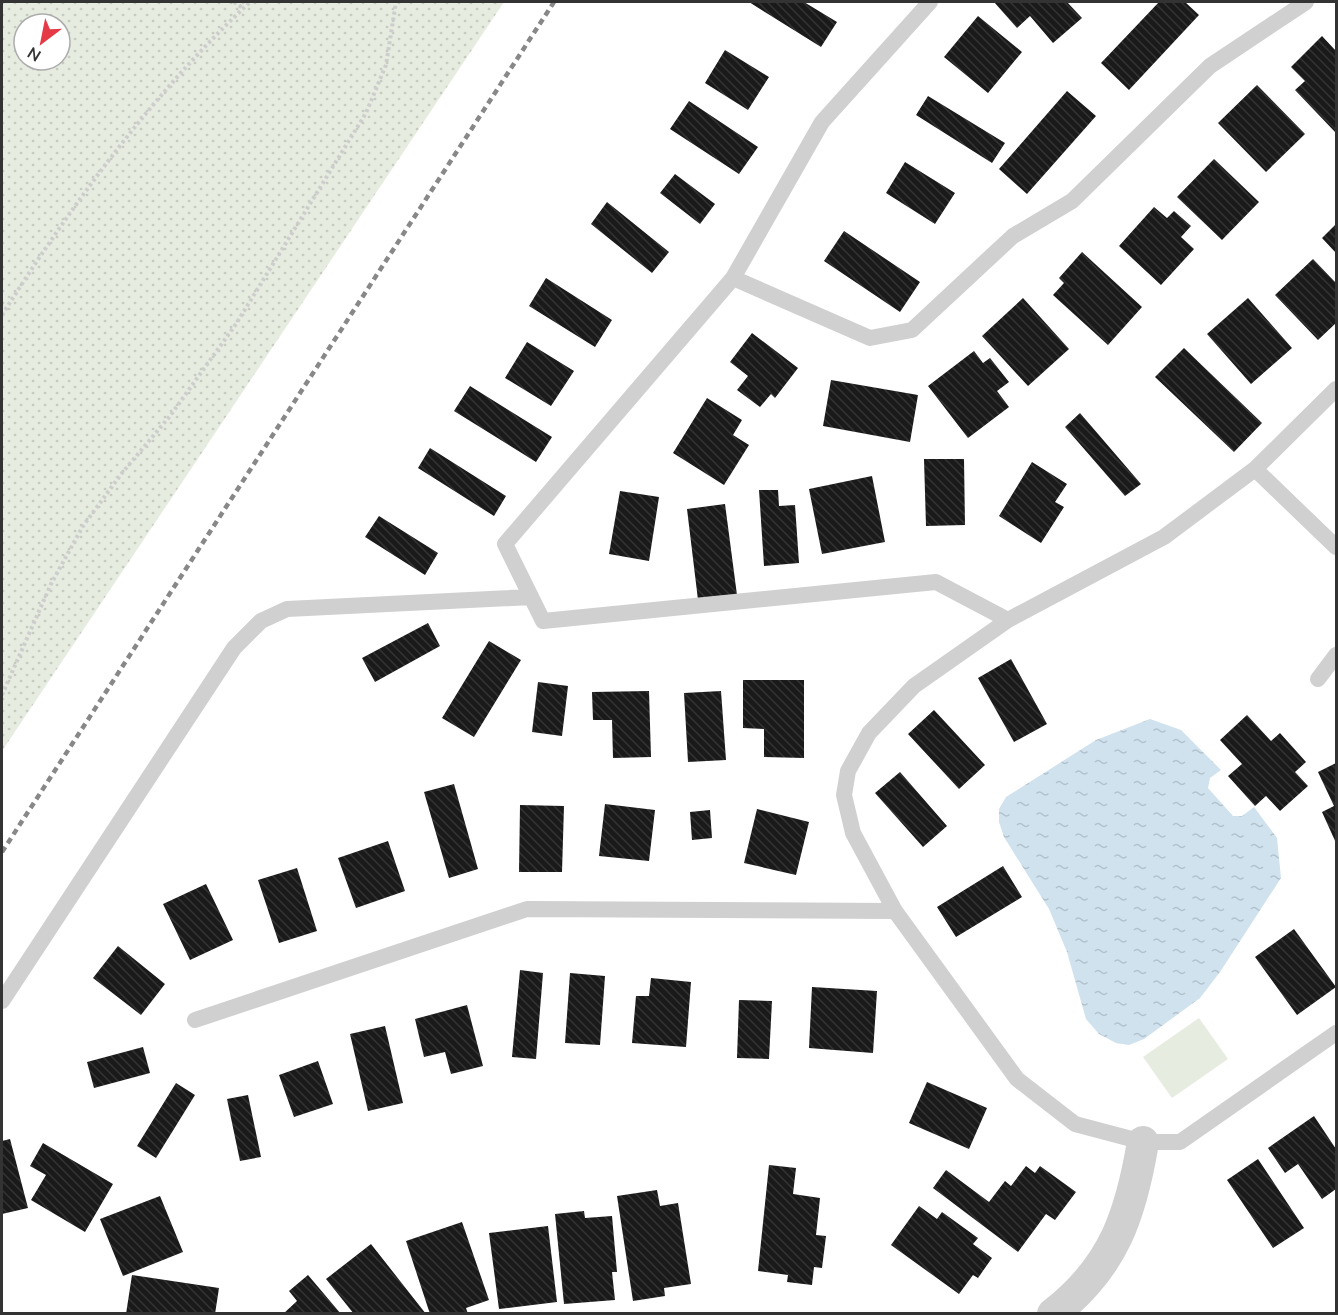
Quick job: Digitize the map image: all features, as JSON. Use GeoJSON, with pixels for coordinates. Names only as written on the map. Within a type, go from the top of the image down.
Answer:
{"type":"FeatureCollection","features":[{"type":"Feature","properties":{"kind":"street"},"geometry":{"type":"LineString","coordinates":[[1053,1314],[1074,1298],[1109,1255],[1131,1200],[1143,1142]]}},
{"type":"Feature","properties":{"kind":"lane"},"geometry":{"type":"LineString","coordinates":[[930,2],[822,122],[733,278],[505,544],[543,621],[936,582],[1008,620]]}},
{"type":"Feature","properties":{"kind":"lane"},"geometry":{"type":"LineString","coordinates":[[733,278],[870,338],[912,330],[1013,236],[1072,201],[1210,66],[1305,2]]}},
{"type":"Feature","properties":{"kind":"lane"},"geometry":{"type":"LineString","coordinates":[[1336,389],[1255,469],[1164,537],[1008,620],[914,686],[869,733],[848,771],[844,795],[853,833],[895,911],[1017,1079],[1075,1124],[1143,1142],[1180,1142],[1336,1033]]}},
{"type":"Feature","properties":{"kind":"lane"},"geometry":{"type":"LineString","coordinates":[[1255,469],[1336,547]]}},
{"type":"Feature","properties":{"kind":"lane"},"geometry":{"type":"LineString","coordinates":[[2,1001],[234,648],[261,621],[287,609],[531,597]]}},
{"type":"Feature","properties":{"kind":"lane"},"geometry":{"type":"LineString","coordinates":[[1318,679],[1336,655]]}},
{"type":"Feature","properties":{"kind":"lane"},"geometry":{"type":"LineString","coordinates":[[195,1020],[527,909],[895,911]]}},
{"type":"Feature","properties":{"kind":"path"},"geometry":{"type":"LineString","coordinates":[[234,2],[243,8]]}},
{"type":"Feature","properties":{"kind":"path"},"geometry":{"type":"LineString","coordinates":[[2,315],[51,238],[110,160],[206,44],[250,2]]}},
{"type":"Feature","properties":{"kind":"path"},"geometry":{"type":"LineString","coordinates":[[2,695],[51,584],[83,526],[122,473],[170,416],[236,324],[366,113],[386,65],[396,2]]}},
{"type":"Feature","properties":{"kind":"shaded area"},"geometry":{"type":"Polygon","coordinates":[[[2,2],[504,2],[2,751],[2,2]]]}},
{"type":"Feature","properties":{"kind":"shaded area"},"geometry":{"type":"Polygon","coordinates":[[[1199,1018],[1228,1059],[1172,1098],[1143,1057],[1199,1018]]]}},
{"type":"Feature","properties":{"kind":"water"},"geometry":{"type":"Polygon","coordinates":[[[1150,719],[1181,730],[1221,770],[1210,778],[1208,788],[1233,816],[1242,816],[1254,807],[1277,838],[1281,878],[1220,972],[1200,998],[1144,1039],[1129,1045],[1116,1043],[1099,1034],[1086,1019],[1067,952],[1049,909],[1004,837],[999,822],[999,809],[1006,797],[1096,740],[1150,719]]]}},
{"type":"Feature","properties":{"kind":"building"},"geometry":{"type":"Polygon","coordinates":[[[749,2],[804,2],[837,22],[821,47],[749,2]]]}},
{"type":"Feature","properties":{"kind":"building"},"geometry":{"type":"Polygon","coordinates":[[[994,2],[1067,2],[1082,18],[1053,43],[1030,16],[1017,28],[994,2]]]}},
{"type":"Feature","properties":{"kind":"building"},"geometry":{"type":"Polygon","coordinates":[[[1159,2],[1185,2],[1199,15],[1129,90],[1101,63],[1159,2]]]}},
{"type":"Feature","properties":{"kind":"building"},"geometry":{"type":"Polygon","coordinates":[[[978,16],[1022,52],[988,93],[944,57],[978,16]]]}},
{"type":"Feature","properties":{"kind":"building"},"geometry":{"type":"Polygon","coordinates":[[[1322,36],[1336,51],[1336,133],[1295,90],[1305,81],[1291,67],[1322,36]]]}},
{"type":"Feature","properties":{"kind":"building"},"geometry":{"type":"Polygon","coordinates":[[[725,50],[769,77],[748,110],[705,83],[725,50]]]}},
{"type":"Feature","properties":{"kind":"building"},"geometry":{"type":"Polygon","coordinates":[[[1257,85],[1305,134],[1266,172],[1218,123],[1257,85]]]}},
{"type":"Feature","properties":{"kind":"building"},"geometry":{"type":"Polygon","coordinates":[[[1067,91],[1096,116],[1027,194],[999,169],[1067,91]]]}},
{"type":"Feature","properties":{"kind":"building"},"geometry":{"type":"Polygon","coordinates":[[[928,96],[1005,143],[992,163],[916,115],[928,96]]]}},
{"type":"Feature","properties":{"kind":"building"},"geometry":{"type":"Polygon","coordinates":[[[689,101],[758,147],[739,174],[670,129],[689,101]]]}},
{"type":"Feature","properties":{"kind":"building"},"geometry":{"type":"Polygon","coordinates":[[[1214,159],[1259,202],[1222,240],[1177,197],[1214,159]]]}},
{"type":"Feature","properties":{"kind":"building"},"geometry":{"type":"Polygon","coordinates":[[[905,162],[955,193],[935,224],[886,193],[905,162]]]}},
{"type":"Feature","properties":{"kind":"building"},"geometry":{"type":"Polygon","coordinates":[[[675,174],[715,204],[700,224],[660,193],[675,174]]]}},
{"type":"Feature","properties":{"kind":"building"},"geometry":{"type":"Polygon","coordinates":[[[607,202],[669,252],[652,273],[591,224],[607,202]]]}},
{"type":"Feature","properties":{"kind":"building"},"geometry":{"type":"Polygon","coordinates":[[[1154,207],[1167,218],[1174,211],[1191,226],[1181,237],[1194,249],[1161,285],[1119,246],[1154,207]]]}},
{"type":"Feature","properties":{"kind":"building"},"geometry":{"type":"Polygon","coordinates":[[[1336,224],[1336,253],[1322,238],[1336,224]]]}},
{"type":"Feature","properties":{"kind":"building"},"geometry":{"type":"Polygon","coordinates":[[[844,231],[920,282],[900,312],[824,261],[844,231]]]}},
{"type":"Feature","properties":{"kind":"building"},"geometry":{"type":"Polygon","coordinates":[[[1082,252],[1142,307],[1108,345],[1053,295],[1064,283],[1059,278],[1082,252]]]}},
{"type":"Feature","properties":{"kind":"building"},"geometry":{"type":"Polygon","coordinates":[[[1313,259],[1336,283],[1336,323],[1318,340],[1275,295],[1313,259]]]}},
{"type":"Feature","properties":{"kind":"building"},"geometry":{"type":"Polygon","coordinates":[[[546,278],[612,320],[595,347],[529,306],[546,278]]]}},
{"type":"Feature","properties":{"kind":"building"},"geometry":{"type":"Polygon","coordinates":[[[1023,298],[1069,349],[1028,386],[982,336],[1023,298]]]}},
{"type":"Feature","properties":{"kind":"building"},"geometry":{"type":"Polygon","coordinates":[[[1248,298],[1292,348],[1251,384],[1207,334],[1248,298]]]}},
{"type":"Feature","properties":{"kind":"building"},"geometry":{"type":"Polygon","coordinates":[[[752,333],[798,368],[775,398],[771,394],[760,407],[737,390],[748,376],[730,362],[752,333]]]}},
{"type":"Feature","properties":{"kind":"building"},"geometry":{"type":"Polygon","coordinates":[[[527,342],[574,371],[551,406],[505,378],[527,342]]]}},
{"type":"Feature","properties":{"kind":"building"},"geometry":{"type":"Polygon","coordinates":[[[1184,348],[1262,423],[1234,452],[1155,377],[1184,348]]]}},
{"type":"Feature","properties":{"kind":"building"},"geometry":{"type":"Polygon","coordinates":[[[974,351],[983,363],[990,358],[1009,382],[997,391],[1009,407],[968,438],[928,386],[974,351]]]}},
{"type":"Feature","properties":{"kind":"building"},"geometry":{"type":"Polygon","coordinates":[[[831,380],[918,395],[910,442],[823,426],[831,380]]]}},
{"type":"Feature","properties":{"kind":"building"},"geometry":{"type":"Polygon","coordinates":[[[470,386],[552,437],[536,462],[454,411],[470,386]]]}},
{"type":"Feature","properties":{"kind":"building"},"geometry":{"type":"Polygon","coordinates":[[[707,398],[742,420],[733,435],[749,445],[724,485],[673,453],[707,398]]]}},
{"type":"Feature","properties":{"kind":"building"},"geometry":{"type":"Polygon","coordinates":[[[1080,413],[1141,484],[1125,496],[1065,427],[1080,413]]]}},
{"type":"Feature","properties":{"kind":"building"},"geometry":{"type":"Polygon","coordinates":[[[430,448],[506,496],[494,516],[418,468],[430,448]]]}},
{"type":"Feature","properties":{"kind":"building"},"geometry":{"type":"Polygon","coordinates":[[[924,459],[964,459],[965,525],[926,526],[924,459]]]}},
{"type":"Feature","properties":{"kind":"building"},"geometry":{"type":"Polygon","coordinates":[[[1032,462],[1067,484],[1055,502],[1064,507],[1041,543],[999,516],[1032,462]]]}},
{"type":"Feature","properties":{"kind":"building"},"geometry":{"type":"Polygon","coordinates":[[[872,476],[885,542],[822,554],[809,489],[872,476]]]}},
{"type":"Feature","properties":{"kind":"building"},"geometry":{"type":"Polygon","coordinates":[[[759,490],[778,490],[779,506],[795,505],[799,563],[764,566],[759,490]]]}},
{"type":"Feature","properties":{"kind":"building"},"geometry":{"type":"Polygon","coordinates":[[[620,491],[659,497],[649,561],[609,554],[620,491]]]}},
{"type":"Feature","properties":{"kind":"building"},"geometry":{"type":"Polygon","coordinates":[[[725,504],[737,595],[698,600],[687,509],[725,504]]]}},
{"type":"Feature","properties":{"kind":"building"},"geometry":{"type":"Polygon","coordinates":[[[379,516],[438,553],[425,575],[365,537],[379,516]]]}},
{"type":"Feature","properties":{"kind":"building"},"geometry":{"type":"Polygon","coordinates":[[[428,623],[440,646],[375,682],[362,658],[428,623]]]}},
{"type":"Feature","properties":{"kind":"building"},"geometry":{"type":"Polygon","coordinates":[[[489,641],[521,660],[474,737],[442,718],[489,641]]]}},
{"type":"Feature","properties":{"kind":"building"},"geometry":{"type":"Polygon","coordinates":[[[1011,659],[1047,724],[1014,742],[978,678],[1011,659]]]}},
{"type":"Feature","properties":{"kind":"building"},"geometry":{"type":"Polygon","coordinates":[[[743,680],[804,680],[804,758],[764,757],[764,729],[743,728],[743,680]]]}},
{"type":"Feature","properties":{"kind":"building"},"geometry":{"type":"Polygon","coordinates":[[[538,682],[568,686],[562,736],[532,732],[538,682]]]}},
{"type":"Feature","properties":{"kind":"building"},"geometry":{"type":"Polygon","coordinates":[[[649,691],[651,757],[613,758],[612,720],[593,720],[592,692],[649,691]]]}},
{"type":"Feature","properties":{"kind":"building"},"geometry":{"type":"Polygon","coordinates":[[[721,691],[726,760],[688,762],[684,693],[721,691]]]}},
{"type":"Feature","properties":{"kind":"building"},"geometry":{"type":"Polygon","coordinates":[[[934,710],[985,765],[959,789],[908,734],[934,710]]]}},
{"type":"Feature","properties":{"kind":"building"},"geometry":{"type":"Polygon","coordinates":[[[1247,715],[1271,741],[1280,733],[1306,762],[1295,772],[1308,786],[1280,811],[1266,796],[1255,806],[1228,776],[1242,764],[1220,740],[1247,715]]]}},
{"type":"Feature","properties":{"kind":"building"},"geometry":{"type":"Polygon","coordinates":[[[1336,763],[1336,843],[1322,812],[1334,806],[1318,772],[1336,763]]]}},
{"type":"Feature","properties":{"kind":"building"},"geometry":{"type":"Polygon","coordinates":[[[900,772],[947,826],[923,847],[875,793],[900,772]]]}},
{"type":"Feature","properties":{"kind":"building"},"geometry":{"type":"Polygon","coordinates":[[[454,784],[478,869],[449,878],[424,792],[454,784]]]}},
{"type":"Feature","properties":{"kind":"building"},"geometry":{"type":"Polygon","coordinates":[[[605,804],[655,810],[649,861],[599,856],[605,804]]]}},
{"type":"Feature","properties":{"kind":"building"},"geometry":{"type":"Polygon","coordinates":[[[520,805],[564,806],[562,872],[519,872],[520,805]]]}},
{"type":"Feature","properties":{"kind":"building"},"geometry":{"type":"Polygon","coordinates":[[[757,809],[809,822],[796,875],[744,863],[757,809]]]}},
{"type":"Feature","properties":{"kind":"building"},"geometry":{"type":"Polygon","coordinates":[[[710,810],[712,838],[692,840],[690,812],[710,810]]]}},
{"type":"Feature","properties":{"kind":"building"},"geometry":{"type":"Polygon","coordinates":[[[388,841],[405,891],[356,908],[338,858],[388,841]]]}},
{"type":"Feature","properties":{"kind":"building"},"geometry":{"type":"Polygon","coordinates":[[[1003,866],[1022,897],[956,937],[937,907],[1003,866]]]}},
{"type":"Feature","properties":{"kind":"building"},"geometry":{"type":"Polygon","coordinates":[[[297,868],[317,931],[279,943],[258,880],[297,868]]]}},
{"type":"Feature","properties":{"kind":"building"},"geometry":{"type":"Polygon","coordinates":[[[206,884],[233,940],[190,960],[163,904],[206,884]]]}},
{"type":"Feature","properties":{"kind":"building"},"geometry":{"type":"Polygon","coordinates":[[[1294,929],[1336,987],[1297,1015],[1255,957],[1294,929]]]}},
{"type":"Feature","properties":{"kind":"building"},"geometry":{"type":"Polygon","coordinates":[[[118,946],[165,984],[141,1015],[93,978],[118,946]]]}},
{"type":"Feature","properties":{"kind":"building"},"geometry":{"type":"Polygon","coordinates":[[[520,970],[543,973],[536,1059],[512,1057],[520,970]]]}},
{"type":"Feature","properties":{"kind":"building"},"geometry":{"type":"Polygon","coordinates":[[[570,973],[605,976],[600,1045],[565,1043],[570,973]]]}},
{"type":"Feature","properties":{"kind":"building"},"geometry":{"type":"Polygon","coordinates":[[[651,978],[691,982],[686,1047],[632,1043],[636,996],[649,996],[651,978]]]}},
{"type":"Feature","properties":{"kind":"building"},"geometry":{"type":"Polygon","coordinates":[[[812,987],[877,991],[873,1053],[809,1048],[812,987]]]}},
{"type":"Feature","properties":{"kind":"building"},"geometry":{"type":"Polygon","coordinates":[[[739,1000],[772,1001],[769,1059],[737,1058],[739,1000]]]}},
{"type":"Feature","properties":{"kind":"building"},"geometry":{"type":"Polygon","coordinates":[[[467,1005],[483,1066],[451,1074],[445,1052],[424,1057],[415,1019],[467,1005]]]}},
{"type":"Feature","properties":{"kind":"building"},"geometry":{"type":"Polygon","coordinates":[[[385,1026],[403,1103],[368,1111],[350,1034],[385,1026]]]}},
{"type":"Feature","properties":{"kind":"building"},"geometry":{"type":"Polygon","coordinates":[[[143,1047],[150,1073],[94,1088],[87,1062],[143,1047]]]}},
{"type":"Feature","properties":{"kind":"building"},"geometry":{"type":"Polygon","coordinates":[[[318,1061],[333,1104],[294,1117],[279,1075],[318,1061]]]}},
{"type":"Feature","properties":{"kind":"building"},"geometry":{"type":"Polygon","coordinates":[[[927,1082],[987,1108],[969,1149],[909,1123],[927,1082]]]}},
{"type":"Feature","properties":{"kind":"building"},"geometry":{"type":"Polygon","coordinates":[[[176,1083],[195,1095],[156,1158],[137,1146],[176,1083]]]}},
{"type":"Feature","properties":{"kind":"building"},"geometry":{"type":"Polygon","coordinates":[[[248,1095],[261,1157],[240,1161],[227,1099],[248,1095]]]}},
{"type":"Feature","properties":{"kind":"building"},"geometry":{"type":"Polygon","coordinates":[[[1314,1116],[1336,1149],[1336,1189],[1322,1199],[1298,1164],[1285,1173],[1268,1148],[1314,1116]]]}},
{"type":"Feature","properties":{"kind":"building"},"geometry":{"type":"Polygon","coordinates":[[[10,1139],[28,1208],[2,1214],[2,1141],[10,1139]]]}},
{"type":"Feature","properties":{"kind":"building"},"geometry":{"type":"Polygon","coordinates":[[[43,1143],[113,1184],[85,1232],[31,1200],[46,1175],[30,1166],[43,1143]]]}},
{"type":"Feature","properties":{"kind":"building"},"geometry":{"type":"Polygon","coordinates":[[[1258,1159],[1304,1228],[1273,1248],[1227,1180],[1258,1159]]]}},
{"type":"Feature","properties":{"kind":"building"},"geometry":{"type":"Polygon","coordinates":[[[769,1165],[796,1168],[793,1194],[820,1198],[816,1235],[826,1236],[822,1268],[814,1267],[812,1285],[787,1282],[788,1275],[758,1271],[769,1165]]]}},
{"type":"Feature","properties":{"kind":"building"},"geometry":{"type":"Polygon","coordinates":[[[1026,1166],[1035,1173],[1040,1166],[1076,1192],[1055,1220],[1046,1214],[1018,1252],[933,1188],[946,1170],[989,1202],[1005,1181],[1011,1186],[1026,1166]]]}},
{"type":"Feature","properties":{"kind":"building"},"geometry":{"type":"Polygon","coordinates":[[[657,1190],[660,1206],[678,1203],[691,1284],[664,1288],[665,1296],[633,1301],[617,1196],[657,1190]]]}},
{"type":"Feature","properties":{"kind":"building"},"geometry":{"type":"Polygon","coordinates":[[[160,1196],[183,1252],[123,1276],[100,1219],[160,1196]]]}},
{"type":"Feature","properties":{"kind":"building"},"geometry":{"type":"Polygon","coordinates":[[[919,1206],[937,1219],[942,1212],[978,1238],[973,1244],[992,1258],[978,1278],[973,1275],[959,1294],[891,1245],[919,1206]]]}},
{"type":"Feature","properties":{"kind":"building"},"geometry":{"type":"Polygon","coordinates":[[[584,1211],[585,1218],[612,1216],[617,1272],[612,1272],[615,1300],[564,1304],[555,1214],[584,1211]]]}},
{"type":"Feature","properties":{"kind":"building"},"geometry":{"type":"Polygon","coordinates":[[[462,1222],[489,1300],[466,1308],[468,1314],[430,1314],[406,1241],[462,1222]]]}},
{"type":"Feature","properties":{"kind":"building"},"geometry":{"type":"Polygon","coordinates":[[[548,1226],[557,1302],[499,1309],[489,1233],[548,1226]]]}},
{"type":"Feature","properties":{"kind":"building"},"geometry":{"type":"Polygon","coordinates":[[[371,1244],[426,1314],[354,1314],[326,1279],[371,1244]]]}},
{"type":"Feature","properties":{"kind":"building"},"geometry":{"type":"Polygon","coordinates":[[[132,1275],[219,1288],[215,1314],[126,1314],[132,1275]]]}},
{"type":"Feature","properties":{"kind":"building"},"geometry":{"type":"Polygon","coordinates":[[[308,1275],[341,1314],[283,1314],[297,1301],[289,1291],[308,1275]]]}},
{"type":"Feature","properties":{"kind":"railway"},"geometry":{"type":"LineString","coordinates":[[2,852],[554,2]]}}]}
